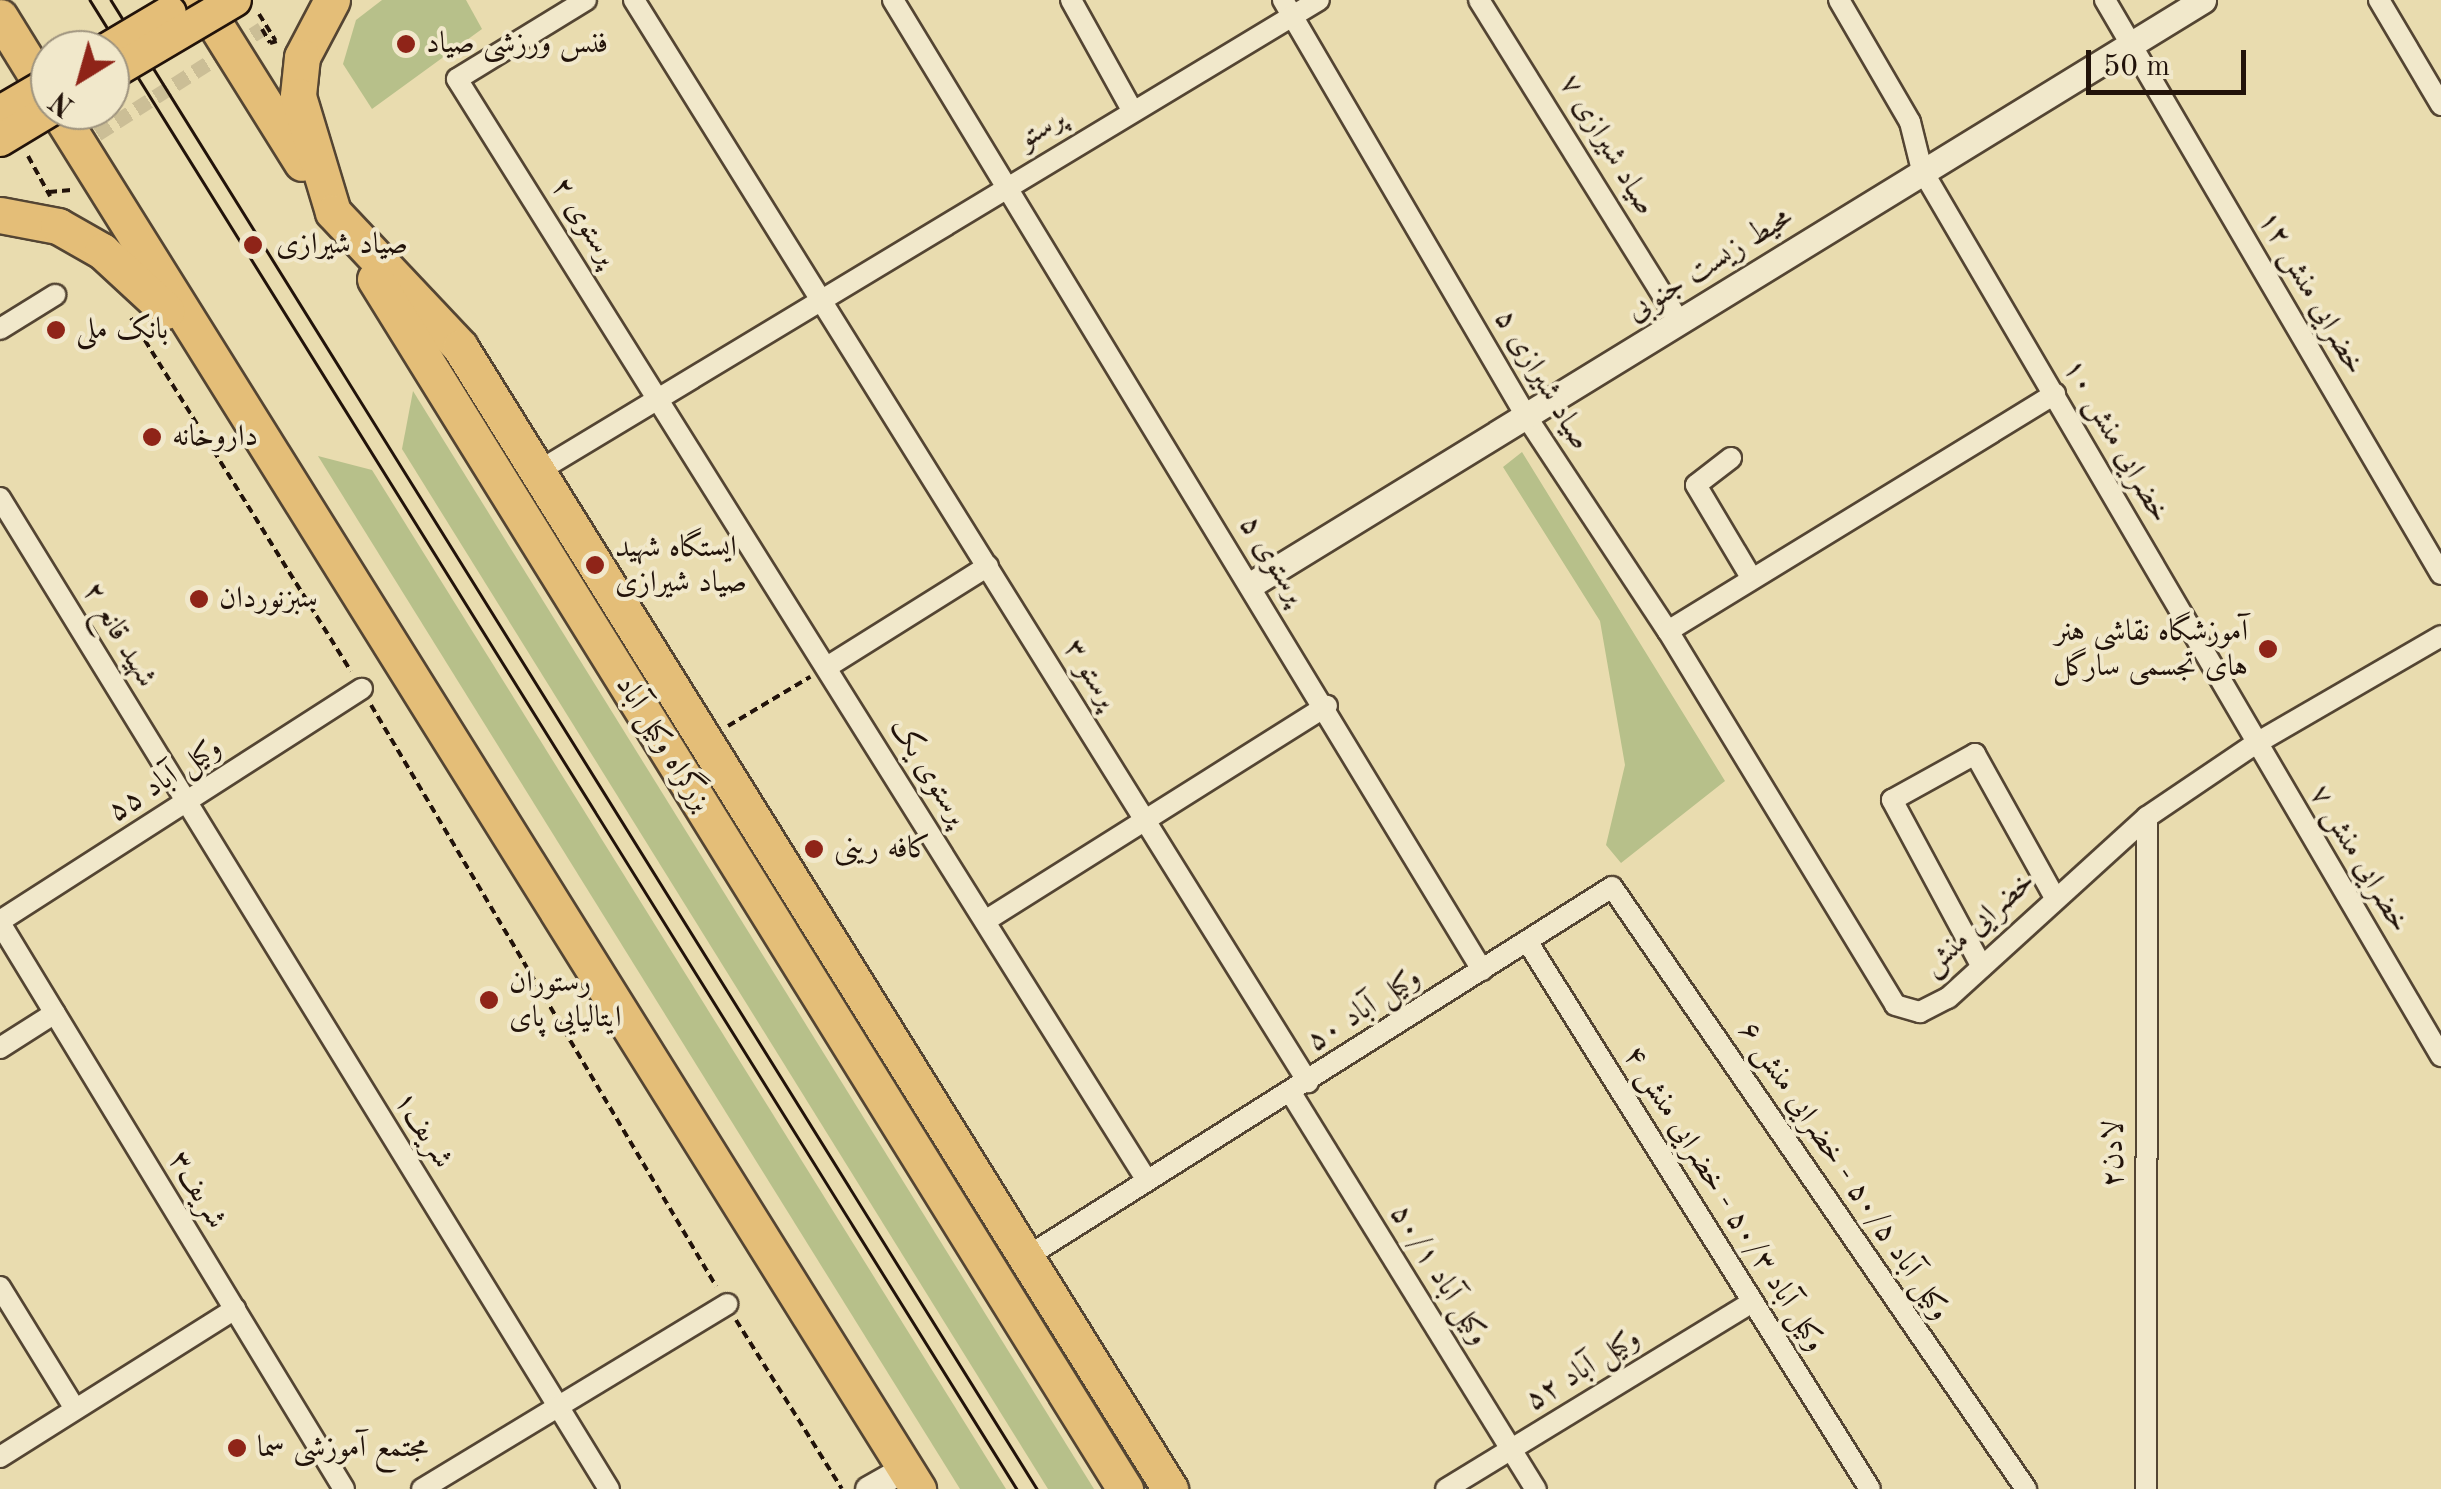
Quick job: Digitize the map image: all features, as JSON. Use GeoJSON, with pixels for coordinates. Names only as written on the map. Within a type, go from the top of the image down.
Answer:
{"type":"FeatureCollection","features":[{"type":"Feature","properties":{"kind":"highway","name":"بزرگراه وکیل آباد"},"geometry":{"type":"LineString","coordinates":[[200,0],[1125,1489]]}},
{"type":"Feature","properties":{"kind":"highway"},"geometry":{"type":"LineString","coordinates":[[332,0],[302,57],[298,96],[334,212],[460,347],[1170,1489]]}},
{"type":"Feature","properties":{"kind":"highway"},"geometry":{"type":"LineString","coordinates":[[0,17],[30,66]]}},
{"type":"Feature","properties":{"kind":"highway"},"geometry":{"type":"LineString","coordinates":[[67,130],[911,1478]]}},
{"type":"Feature","properties":{"kind":"highway"},"geometry":{"type":"LineString","coordinates":[[0,215],[58,226],[102,251],[201,343]]}},
{"type":"Feature","properties":{"kind":"highway"},"geometry":{"type":"LineString","coordinates":[[1059,1312],[1063,1388]]}},
{"type":"Feature","properties":{"kind":"main road"},"geometry":{"type":"LineString","coordinates":[[130,36],[191,0]]}},
{"type":"Feature","properties":{"kind":"main road"},"geometry":{"type":"LineString","coordinates":[[130,63],[244,2]]}},
{"type":"Feature","properties":{"kind":"main road"},"geometry":{"type":"LineString","coordinates":[[0,112],[30,95]]}},
{"type":"Feature","properties":{"kind":"main road"},"geometry":{"type":"LineString","coordinates":[[0,140],[30,123]]}},
{"type":"Feature","properties":{"kind":"street","name":"پرستوی ۲"},"geometry":{"type":"LineString","coordinates":[[586,0],[458,79],[659,398]]}},
{"type":"Feature","properties":{"kind":"street","name":"پرستو ۳"},"geometry":{"type":"LineString","coordinates":[[634,0],[824,297],[1146,820],[1299,1088]]}},
{"type":"Feature","properties":{"kind":"street","name":"پرستوی ۵"},"geometry":{"type":"LineString","coordinates":[[892,0],[1327,706],[1482,970]]}},
{"type":"Feature","properties":{"kind":"street"},"geometry":{"type":"LineString","coordinates":[[1071,0],[1132,110]]}},
{"type":"Feature","properties":{"kind":"street","name":"پرستو"},"geometry":{"type":"LineString","coordinates":[[537,472],[1132,110],[1289,8],[1320,0]]}},
{"type":"Feature","properties":{"kind":"street","name":"صیاد شیرازی ۷"},"geometry":{"type":"LineString","coordinates":[[1480,0],[1680,323]]}},
{"type":"Feature","properties":{"kind":"street","name":"خضرایی منش ۱۰"},"geometry":{"type":"LineString","coordinates":[[1839,0],[1910,122],[1922,170],[2256,744]]}},
{"type":"Feature","properties":{"kind":"street","name":"خضرایی منش ۱۲"},"geometry":{"type":"LineString","coordinates":[[2105,0],[2441,574]]}},
{"type":"Feature","properties":{"kind":"street","name":"محیط زیست جنوبی"},"geometry":{"type":"LineString","coordinates":[[1252,584],[1680,323],[2128,42],[2203,0]]}},
{"type":"Feature","properties":{"kind":"street"},"geometry":{"type":"LineString","coordinates":[[2380,0],[2441,105]]}},
{"type":"Feature","properties":{"kind":"street","name":"صیاد شیرازی ۵"},"geometry":{"type":"LineString","coordinates":[[1289,8],[1526,416],[1668,631],[1762,784]]}},
{"type":"Feature","properties":{"kind":"street"},"geometry":{"type":"LineString","coordinates":[[0,329],[55,295]]}},
{"type":"Feature","properties":{"kind":"street"},"geometry":{"type":"LineString","coordinates":[[1668,631],[2055,394]]}},
{"type":"Feature","properties":{"kind":"street","name":"پرستوی یک"},"geometry":{"type":"LineString","coordinates":[[659,398],[1146,1179]]}},
{"type":"Feature","properties":{"kind":"street"},"geometry":{"type":"LineString","coordinates":[[1731,458],[1696,485],[1752,579]]}},
{"type":"Feature","properties":{"kind":"street","name":"شهید قانع ۲"},"geometry":{"type":"LineString","coordinates":[[0,498],[186,802]]}},
{"type":"Feature","properties":{"kind":"street"},"geometry":{"type":"LineString","coordinates":[[827,667],[988,566]]}},
{"type":"Feature","properties":{"kind":"street","name":"خضرایی منش"},"geometry":{"type":"LineString","coordinates":[[1762,784],[1895,1005],[1920,1012],[1982,967],[2054,896],[2148,818],[2256,744],[2441,636]]}},
{"type":"Feature","properties":{"kind":"street","name":"۵۵ وکیل آباد"},"geometry":{"type":"LineString","coordinates":[[0,922],[362,688]]}},
{"type":"Feature","properties":{"kind":"street"},"geometry":{"type":"LineString","coordinates":[[985,921],[1327,706]]}},
{"type":"Feature","properties":{"kind":"street","name":"خضرایی منش ۷"},"geometry":{"type":"LineString","coordinates":[[2256,744],[2441,1056]]}},
{"type":"Feature","properties":{"kind":"street"},"geometry":{"type":"LineString","coordinates":[[1982,967],[1892,800],[1975,754],[2054,896]]}},
{"type":"Feature","properties":{"kind":"street","name":"شریف١"},"geometry":{"type":"LineString","coordinates":[[186,802],[609,1489]]}},
{"type":"Feature","properties":{"kind":"street","name":"لادن۲"},"geometry":{"type":"LineString","coordinates":[[2146,1489],[2148,818]]}},
{"type":"Feature","properties":{"kind":"street","name":"۵۰ وکیل آباد"},"geometry":{"type":"LineString","coordinates":[[1025,1258],[1612,887]]}},
{"type":"Feature","properties":{"kind":"street","name":"وکیل آباد ۵۰/۵ - خضرایی منش ۶"},"geometry":{"type":"LineString","coordinates":[[1612,887],[2026,1489]]}},
{"type":"Feature","properties":{"kind":"street","name":"شریف٣"},"geometry":{"type":"LineString","coordinates":[[0,922],[344,1489]]}},
{"type":"Feature","properties":{"kind":"street","name":"وکیل آباد ۵۰/۳ - خضرایی منش ۴"},"geometry":{"type":"LineString","coordinates":[[1527,941],[1870,1489]]}},
{"type":"Feature","properties":{"kind":"street"},"geometry":{"type":"LineString","coordinates":[[0,1048],[54,1013]]}},
{"type":"Feature","properties":{"kind":"street","name":"وکیل آباد ۵۰/۱"},"geometry":{"type":"LineString","coordinates":[[1299,1088],[1536,1489]]}},
{"type":"Feature","properties":{"kind":"street"},"geometry":{"type":"LineString","coordinates":[[0,1286],[75,1409]]}},
{"type":"Feature","properties":{"kind":"street","name":"۵۲ وکیل آباد"},"geometry":{"type":"LineString","coordinates":[[1446,1489],[1752,1302]]}},
{"type":"Feature","properties":{"kind":"street"},"geometry":{"type":"LineString","coordinates":[[422,1489],[726,1304]]}},
{"type":"Feature","properties":{"kind":"street"},"geometry":{"type":"LineString","coordinates":[[0,1456],[234,1309]]}},
{"type":"Feature","properties":{"kind":"street"},"geometry":{"type":"LineString","coordinates":[[869,1488],[911,1478]]}},
{"type":"Feature","properties":{"kind":"path"},"geometry":{"type":"LineString","coordinates":[[244,2],[273,42],[262,29]]}},
{"type":"Feature","properties":{"kind":"path"},"geometry":{"type":"LineString","coordinates":[[49,192],[78,190]]}},
{"type":"Feature","properties":{"kind":"path"},"geometry":{"type":"LineString","coordinates":[[704,740],[827,667]]}},
{"type":"Feature","properties":{"kind":"path"},"geometry":{"type":"LineString","coordinates":[[726,1304],[842,1489]]}},
{"type":"Feature","properties":{"kind":"green space","name":"فنس ورزشی صیاد"},"geometry":{"type":"Polygon","coordinates":[[[382,0],[466,0],[482,29],[372,109],[343,64],[356,20],[382,0]]]}},
{"type":"Feature","properties":{"kind":"green space"},"geometry":{"type":"Polygon","coordinates":[[[413,391],[1094,1489],[1048,1489],[402,449],[413,391]]]}},
{"type":"Feature","properties":{"kind":"green space"},"geometry":{"type":"Polygon","coordinates":[[[1522,452],[1725,781],[1621,863],[1606,845],[1625,765],[1600,621],[1503,467],[1522,452]]]}},
{"type":"Feature","properties":{"kind":"green space"},"geometry":{"type":"Polygon","coordinates":[[[318,456],[372,470],[1006,1489],[960,1489],[318,456]]]}},
{"type":"Feature","properties":{"kind":"tunnel"},"geometry":{"type":"LineString","coordinates":[[78,146],[262,29]]}},
{"type":"Feature","properties":{"kind":"tram line"},"geometry":{"type":"LineString","coordinates":[[90,0],[1017,1489]]}},
{"type":"Feature","properties":{"kind":"tram line"},"geometry":{"type":"LineString","coordinates":[[111,0],[1037,1489]]}},
{"type":"Feature","properties":{"kind":"place","name":"فنس ورزشی صیاد"},"geometry":{"type":"Point","coordinates":[406,44]}},
{"type":"Feature","properties":{"kind":"place","name":"صیاد شیرازی"},"geometry":{"type":"Point","coordinates":[253,245]}},
{"type":"Feature","properties":{"kind":"place","name":"بانک ملی"},"geometry":{"type":"Point","coordinates":[56,330]}},
{"type":"Feature","properties":{"kind":"place","name":"داروخانه"},"geometry":{"type":"Point","coordinates":[152,437]}},
{"type":"Feature","properties":{"kind":"place","name":"ایستگاه شهید صیاد شیرازی"},"geometry":{"type":"Point","coordinates":[595,565]}},
{"type":"Feature","properties":{"kind":"place","name":"سبزنوردان"},"geometry":{"type":"Point","coordinates":[199,599]}},
{"type":"Feature","properties":{"kind":"place","name":"آموزشگاه نقاشی هنر های تجسمی سارگل"},"geometry":{"type":"Point","coordinates":[2268,649]}},
{"type":"Feature","properties":{"kind":"place","name":"کافه رینی"},"geometry":{"type":"Point","coordinates":[814,849]}},
{"type":"Feature","properties":{"kind":"place","name":"رستوران ایتالیایی پای"},"geometry":{"type":"Point","coordinates":[489,1000]}},
{"type":"Feature","properties":{"kind":"place","name":"مجتمع آموزشی سما"},"geometry":{"type":"Point","coordinates":[237,1448]}}]}
